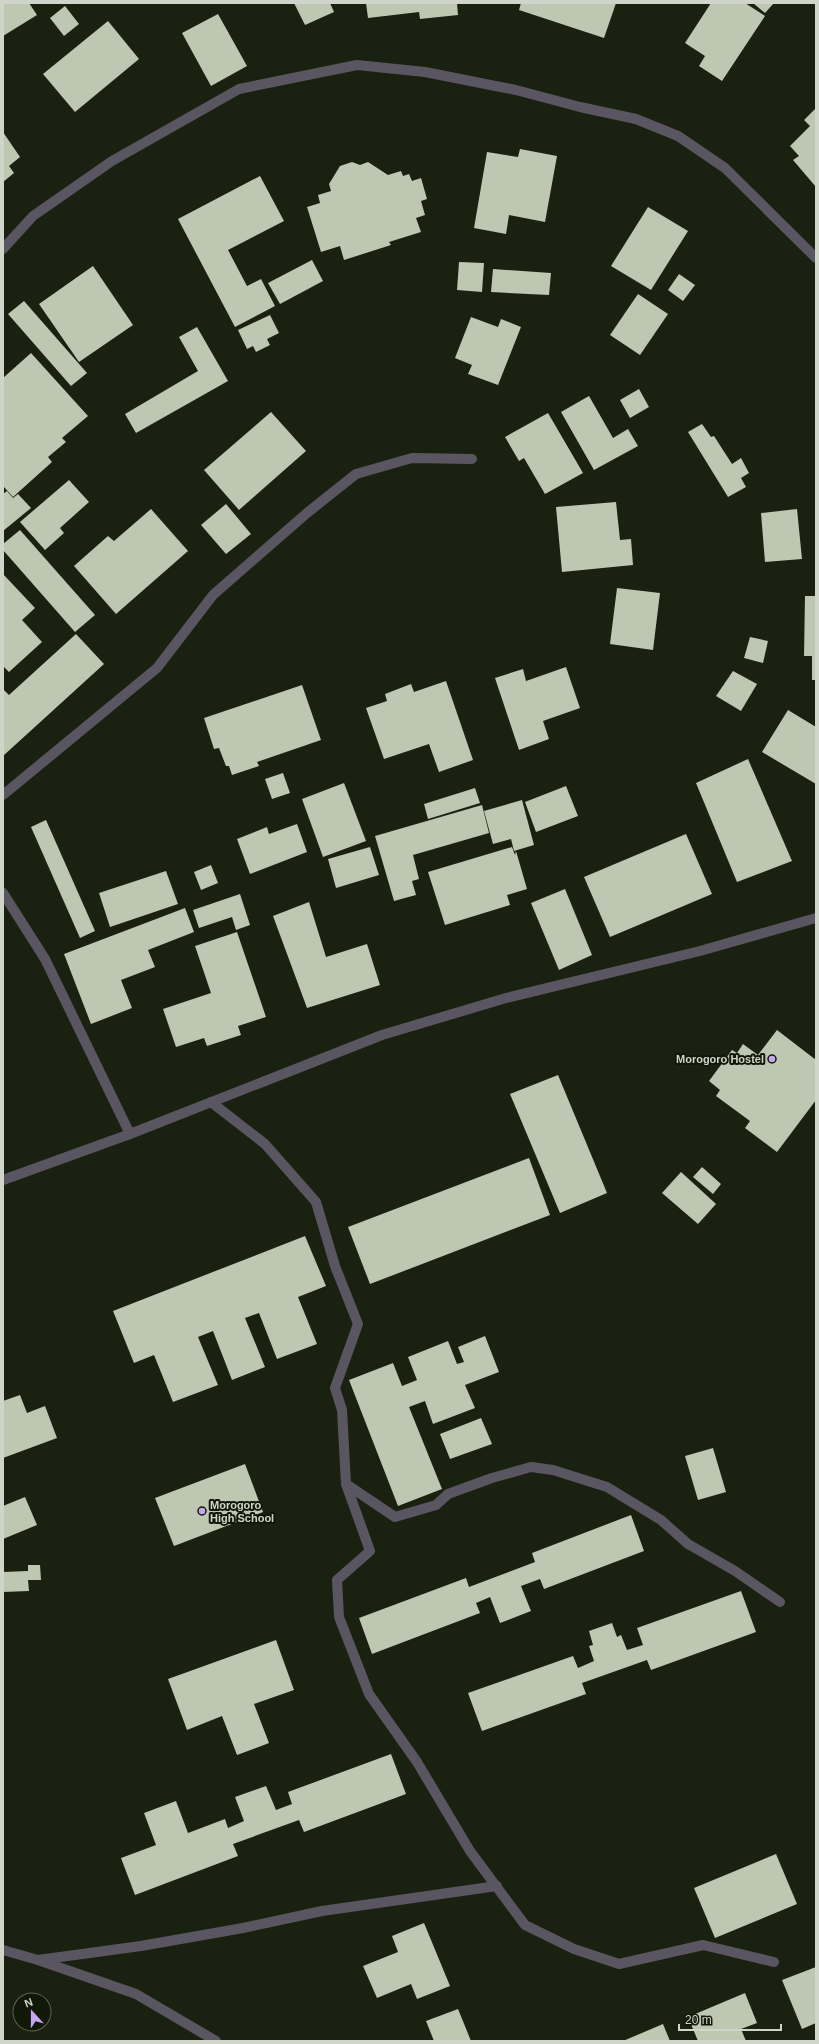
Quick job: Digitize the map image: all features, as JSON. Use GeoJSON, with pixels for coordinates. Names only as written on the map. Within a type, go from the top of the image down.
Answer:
{"type":"FeatureCollection","features":[{"type":"Feature","properties":{"kind":"street"},"geometry":{"type":"LineString","coordinates":[[3,249],[33,216],[112,161],[239,89],[357,65],[424,72],[516,90],[580,107],[636,119],[678,136],[725,168],[816,258]]}},
{"type":"Feature","properties":{"kind":"street"},"geometry":{"type":"LineString","coordinates":[[3,795],[157,668],[213,595],[307,513],[356,474],[412,458],[472,459]]}},
{"type":"Feature","properties":{"kind":"street"},"geometry":{"type":"LineString","coordinates":[[3,893],[45,959],[130,1134]]}},
{"type":"Feature","properties":{"kind":"street"},"geometry":{"type":"LineString","coordinates":[[3,1180],[130,1134],[382,1035],[506,998],[700,951],[816,918]]}},
{"type":"Feature","properties":{"kind":"street"},"geometry":{"type":"LineString","coordinates":[[211,1102],[265,1144],[316,1202],[335,1266],[358,1324],[335,1388],[342,1410],[346,1484],[370,1551],[337,1580],[339,1617],[369,1694],[417,1762],[470,1852],[525,1925],[574,1950],[619,1964],[703,1945],[774,1962]]}},
{"type":"Feature","properties":{"kind":"street"},"geometry":{"type":"LineString","coordinates":[[346,1484],[395,1516],[436,1505],[448,1494],[492,1478],[531,1467],[553,1470],[607,1487],[661,1520],[688,1544],[735,1571],[780,1602]]}},
{"type":"Feature","properties":{"kind":"street"},"geometry":{"type":"LineString","coordinates":[[38,1960],[141,1946],[236,1930],[322,1911],[497,1886]]}},
{"type":"Feature","properties":{"kind":"street"},"geometry":{"type":"LineString","coordinates":[[3,1950],[38,1960],[136,1994],[216,2041]]}},
{"type":"Feature","properties":{"kind":"building"},"geometry":{"type":"Polygon","coordinates":[[[3,3],[29,3],[37,15],[3,36],[3,3]]]}},
{"type":"Feature","properties":{"kind":"building"},"geometry":{"type":"Polygon","coordinates":[[[294,3],[330,3],[334,12],[305,25],[294,3]]]}},
{"type":"Feature","properties":{"kind":"building"},"geometry":{"type":"Polygon","coordinates":[[[366,3],[457,3],[458,15],[420,19],[419,12],[368,18],[366,3]]]}},
{"type":"Feature","properties":{"kind":"building"},"geometry":{"type":"Polygon","coordinates":[[[521,3],[616,3],[604,38],[519,10],[521,3]]]}},
{"type":"Feature","properties":{"kind":"building"},"geometry":{"type":"Polygon","coordinates":[[[711,3],[745,3],[765,16],[722,81],[699,66],[705,56],[685,43],[711,3]]]}},
{"type":"Feature","properties":{"kind":"building"},"geometry":{"type":"Polygon","coordinates":[[[753,3],[774,3],[765,13],[753,3]]]}},
{"type":"Feature","properties":{"kind":"building"},"geometry":{"type":"Polygon","coordinates":[[[65,6],[79,24],[64,36],[50,18],[65,6]]]}},
{"type":"Feature","properties":{"kind":"building"},"geometry":{"type":"Polygon","coordinates":[[[218,14],[247,66],[211,86],[182,33],[218,14]]]}},
{"type":"Feature","properties":{"kind":"building"},"geometry":{"type":"Polygon","coordinates":[[[108,21],[139,59],[75,112],[43,74],[108,21]]]}},
{"type":"Feature","properties":{"kind":"building"},"geometry":{"type":"Polygon","coordinates":[[[816,108],[816,187],[793,160],[799,156],[790,146],[810,126],[804,120],[816,108]]]}},
{"type":"Feature","properties":{"kind":"building"},"geometry":{"type":"Polygon","coordinates":[[[3,132],[20,157],[9,166],[14,173],[3,182],[3,132]]]}},
{"type":"Feature","properties":{"kind":"building"},"geometry":{"type":"Polygon","coordinates":[[[520,149],[557,156],[545,222],[509,215],[506,234],[474,228],[487,152],[518,157],[520,149]]]}},
{"type":"Feature","properties":{"kind":"building"},"geometry":{"type":"Polygon","coordinates":[[[352,162],[360,165],[368,162],[388,175],[401,171],[403,176],[409,174],[412,181],[421,178],[427,199],[421,201],[425,215],[416,218],[421,232],[389,242],[391,245],[344,260],[340,246],[321,252],[307,207],[320,203],[318,195],[331,191],[329,184],[340,166],[352,162]]]}},
{"type":"Feature","properties":{"kind":"building"},"geometry":{"type":"Polygon","coordinates":[[[260,176],[284,221],[228,250],[247,286],[261,279],[275,306],[235,327],[178,219],[260,176]]]}},
{"type":"Feature","properties":{"kind":"building"},"geometry":{"type":"Polygon","coordinates":[[[648,207],[688,231],[651,290],[611,266],[648,207]]]}},
{"type":"Feature","properties":{"kind":"building"},"geometry":{"type":"Polygon","coordinates":[[[312,260],[323,281],[280,304],[268,283],[312,260]]]}},
{"type":"Feature","properties":{"kind":"building"},"geometry":{"type":"Polygon","coordinates":[[[459,262],[484,263],[482,292],[457,290],[459,262]]]}},
{"type":"Feature","properties":{"kind":"building"},"geometry":{"type":"Polygon","coordinates":[[[93,266],[133,325],[79,362],[39,304],[93,266]]]}},
{"type":"Feature","properties":{"kind":"building"},"geometry":{"type":"Polygon","coordinates":[[[493,269],[551,273],[549,295],[491,292],[493,269]]]}},
{"type":"Feature","properties":{"kind":"building"},"geometry":{"type":"Polygon","coordinates":[[[679,274],[695,285],[683,301],[668,290],[679,274]]]}},
{"type":"Feature","properties":{"kind":"building"},"geometry":{"type":"Polygon","coordinates":[[[638,294],[668,314],[640,355],[610,335],[638,294]]]}},
{"type":"Feature","properties":{"kind":"building"},"geometry":{"type":"Polygon","coordinates":[[[24,301],[87,373],[71,386],[8,314],[24,301]]]}},
{"type":"Feature","properties":{"kind":"building"},"geometry":{"type":"Polygon","coordinates":[[[270,315],[279,333],[267,339],[270,345],[256,352],[253,346],[247,349],[238,330],[270,315]]]}},
{"type":"Feature","properties":{"kind":"building"},"geometry":{"type":"Polygon","coordinates":[[[471,317],[498,327],[501,319],[521,327],[498,385],[468,374],[472,365],[455,358],[471,317]]]}},
{"type":"Feature","properties":{"kind":"building"},"geometry":{"type":"Polygon","coordinates":[[[197,327],[228,381],[136,433],[125,414],[198,371],[179,337],[197,327]]]}},
{"type":"Feature","properties":{"kind":"building"},"geometry":{"type":"Polygon","coordinates":[[[31,353],[88,416],[62,438],[66,442],[48,457],[52,462],[13,497],[4,487],[3,488],[3,378],[31,353]]]}},
{"type":"Feature","properties":{"kind":"building"},"geometry":{"type":"Polygon","coordinates":[[[639,389],[649,407],[630,418],[620,400],[639,389]]]}},
{"type":"Feature","properties":{"kind":"building"},"geometry":{"type":"Polygon","coordinates":[[[589,396],[613,438],[628,429],[638,446],[594,470],[561,412],[589,396]]]}},
{"type":"Feature","properties":{"kind":"building"},"geometry":{"type":"Polygon","coordinates":[[[271,412],[306,451],[239,510],[204,470],[271,412]]]}},
{"type":"Feature","properties":{"kind":"building"},"geometry":{"type":"Polygon","coordinates":[[[548,413],[583,473],[545,494],[524,458],[519,461],[505,437],[548,413]]]}},
{"type":"Feature","properties":{"kind":"building"},"geometry":{"type":"Polygon","coordinates":[[[702,424],[711,437],[714,436],[732,464],[741,458],[749,473],[741,478],[746,487],[728,497],[688,432],[702,424]]]}},
{"type":"Feature","properties":{"kind":"building"},"geometry":{"type":"Polygon","coordinates":[[[69,480],[89,502],[60,528],[64,533],[45,550],[20,522],[69,480]]]}},
{"type":"Feature","properties":{"kind":"building"},"geometry":{"type":"Polygon","coordinates":[[[7,491],[13,498],[18,494],[31,508],[3,531],[3,494],[7,491]]]}},
{"type":"Feature","properties":{"kind":"building"},"geometry":{"type":"Polygon","coordinates":[[[616,502],[620,540],[631,539],[633,565],[562,572],[556,507],[616,502]]]}},
{"type":"Feature","properties":{"kind":"building"},"geometry":{"type":"Polygon","coordinates":[[[226,504],[251,534],[226,554],[201,525],[226,504]]]}},
{"type":"Feature","properties":{"kind":"building"},"geometry":{"type":"Polygon","coordinates":[[[151,509],[188,551],[116,614],[74,566],[108,536],[114,541],[151,509]]]}},
{"type":"Feature","properties":{"kind":"building"},"geometry":{"type":"Polygon","coordinates":[[[797,509],[802,559],[765,562],[761,513],[797,509]]]}},
{"type":"Feature","properties":{"kind":"building"},"geometry":{"type":"Polygon","coordinates":[[[20,530],[95,615],[75,632],[3,550],[3,544],[20,530]]]}},
{"type":"Feature","properties":{"kind":"building"},"geometry":{"type":"Polygon","coordinates":[[[3,574],[35,608],[22,620],[42,642],[9,672],[3,666],[3,574]]]}},
{"type":"Feature","properties":{"kind":"building"},"geometry":{"type":"Polygon","coordinates":[[[617,588],[660,593],[653,650],[610,644],[617,588]]]}},
{"type":"Feature","properties":{"kind":"building"},"geometry":{"type":"Polygon","coordinates":[[[805,596],[816,596],[816,680],[812,680],[812,656],[804,656],[805,596]]]}},
{"type":"Feature","properties":{"kind":"building"},"geometry":{"type":"Polygon","coordinates":[[[76,634],[104,664],[3,756],[3,689],[9,695],[76,634]]]}},
{"type":"Feature","properties":{"kind":"building"},"geometry":{"type":"Polygon","coordinates":[[[750,637],[768,641],[763,663],[744,658],[750,637]]]}},
{"type":"Feature","properties":{"kind":"building"},"geometry":{"type":"Polygon","coordinates":[[[566,667],[580,708],[543,721],[549,739],[519,750],[495,678],[523,669],[526,681],[566,667]]]}},
{"type":"Feature","properties":{"kind":"building"},"geometry":{"type":"Polygon","coordinates":[[[733,671],[757,684],[741,711],[716,696],[733,671]]]}},
{"type":"Feature","properties":{"kind":"building"},"geometry":{"type":"Polygon","coordinates":[[[446,681],[473,760],[439,772],[429,744],[384,759],[366,708],[387,701],[385,694],[411,684],[414,692],[446,681]]]}},
{"type":"Feature","properties":{"kind":"building"},"geometry":{"type":"Polygon","coordinates":[[[302,685],[321,740],[257,762],[259,766],[232,775],[229,766],[226,766],[219,748],[214,749],[204,718],[302,685]]]}},
{"type":"Feature","properties":{"kind":"building"},"geometry":{"type":"Polygon","coordinates":[[[788,710],[816,727],[816,784],[762,752],[788,710]]]}},
{"type":"Feature","properties":{"kind":"building"},"geometry":{"type":"Polygon","coordinates":[[[748,759],[792,861],[737,882],[696,783],[748,759]]]}},
{"type":"Feature","properties":{"kind":"building"},"geometry":{"type":"Polygon","coordinates":[[[283,773],[290,793],[272,799],[265,779],[283,773]]]}},
{"type":"Feature","properties":{"kind":"building"},"geometry":{"type":"Polygon","coordinates":[[[344,783],[366,841],[323,857],[302,799],[344,783]]]}},
{"type":"Feature","properties":{"kind":"building"},"geometry":{"type":"Polygon","coordinates":[[[566,786],[578,816],[536,832],[525,802],[566,786]]]}},
{"type":"Feature","properties":{"kind":"building"},"geometry":{"type":"Polygon","coordinates":[[[475,788],[480,803],[428,819],[424,804],[475,788]]]}},
{"type":"Feature","properties":{"kind":"building"},"geometry":{"type":"Polygon","coordinates":[[[522,800],[534,845],[514,851],[511,839],[493,844],[484,811],[522,800]]]}},
{"type":"Feature","properties":{"kind":"building"},"geometry":{"type":"Polygon","coordinates":[[[482,805],[489,833],[413,855],[419,879],[412,881],[416,895],[394,901],[375,836],[482,805]]]}},
{"type":"Feature","properties":{"kind":"building"},"geometry":{"type":"Polygon","coordinates":[[[46,820],[95,931],[80,938],[31,827],[46,820]]]}},
{"type":"Feature","properties":{"kind":"building"},"geometry":{"type":"Polygon","coordinates":[[[297,824],[307,852],[250,874],[237,839],[267,827],[269,834],[297,824]]]}},
{"type":"Feature","properties":{"kind":"building"},"geometry":{"type":"Polygon","coordinates":[[[686,834],[712,894],[610,937],[584,877],[686,834]]]}},
{"type":"Feature","properties":{"kind":"building"},"geometry":{"type":"Polygon","coordinates":[[[370,847],[379,875],[336,888],[328,859],[370,847]]]}},
{"type":"Feature","properties":{"kind":"building"},"geometry":{"type":"Polygon","coordinates":[[[512,847],[515,855],[516,851],[527,889],[507,895],[510,905],[445,925],[428,872],[512,847]]]}},
{"type":"Feature","properties":{"kind":"building"},"geometry":{"type":"Polygon","coordinates":[[[211,865],[218,883],[201,890],[194,872],[211,865]]]}},
{"type":"Feature","properties":{"kind":"building"},"geometry":{"type":"Polygon","coordinates":[[[166,871],[178,904],[110,927],[99,893],[166,871]]]}},
{"type":"Feature","properties":{"kind":"building"},"geometry":{"type":"Polygon","coordinates":[[[565,889],[592,955],[559,970],[531,903],[565,889]]]}},
{"type":"Feature","properties":{"kind":"building"},"geometry":{"type":"Polygon","coordinates":[[[240,894],[250,925],[236,930],[232,917],[199,928],[193,910],[240,894]]]}},
{"type":"Feature","properties":{"kind":"building"},"geometry":{"type":"Polygon","coordinates":[[[309,902],[326,957],[367,944],[380,985],[307,1008],[273,916],[309,902]]]}},
{"type":"Feature","properties":{"kind":"building"},"geometry":{"type":"Polygon","coordinates":[[[185,908],[194,932],[148,950],[155,967],[121,980],[132,1008],[91,1024],[64,954],[185,908]]]}},
{"type":"Feature","properties":{"kind":"building"},"geometry":{"type":"Polygon","coordinates":[[[237,932],[266,1017],[238,1026],[241,1035],[207,1046],[204,1038],[176,1047],[163,1009],[211,993],[195,946],[237,932]]]}},
{"type":"Feature","properties":{"kind":"building"},"geometry":{"type":"Polygon","coordinates":[[[777,1030],[816,1060],[816,1100],[777,1152],[745,1128],[750,1121],[716,1096],[720,1090],[709,1081],[732,1050],[737,1053],[743,1044],[758,1055],[777,1030]]]}},
{"type":"Feature","properties":{"kind":"building"},"geometry":{"type":"Polygon","coordinates":[[[558,1075],[607,1193],[560,1213],[510,1094],[558,1075]]]}},
{"type":"Feature","properties":{"kind":"building"},"geometry":{"type":"Polygon","coordinates":[[[529,1158],[550,1215],[370,1284],[348,1227],[529,1158]]]}},
{"type":"Feature","properties":{"kind":"building"},"geometry":{"type":"Polygon","coordinates":[[[702,1167],[721,1184],[713,1194],[693,1177],[702,1167]]]}},
{"type":"Feature","properties":{"kind":"building"},"geometry":{"type":"Polygon","coordinates":[[[681,1172],[716,1204],[698,1224],[662,1193],[681,1172]]]}},
{"type":"Feature","properties":{"kind":"building"},"geometry":{"type":"Polygon","coordinates":[[[305,1236],[326,1286],[298,1297],[317,1344],[277,1359],[259,1313],[245,1318],[265,1367],[232,1380],[213,1331],[198,1337],[218,1385],[173,1402],[154,1355],[134,1363],[113,1311],[305,1236]]]}},
{"type":"Feature","properties":{"kind":"building"},"geometry":{"type":"Polygon","coordinates":[[[485,1336],[499,1372],[465,1385],[475,1408],[433,1424],[425,1401],[409,1407],[442,1489],[398,1506],[349,1380],[393,1363],[402,1386],[417,1380],[408,1357],[448,1341],[457,1364],[464,1362],[458,1347],[485,1336]]]}},
{"type":"Feature","properties":{"kind":"building"},"geometry":{"type":"Polygon","coordinates":[[[20,1395],[27,1413],[45,1406],[57,1438],[3,1458],[3,1401],[20,1395]]]}},
{"type":"Feature","properties":{"kind":"building"},"geometry":{"type":"Polygon","coordinates":[[[481,1418],[492,1444],[450,1459],[440,1434],[481,1418]]]}},
{"type":"Feature","properties":{"kind":"building"},"geometry":{"type":"Polygon","coordinates":[[[713,1448],[726,1492],[698,1500],[685,1456],[713,1448]]]}},
{"type":"Feature","properties":{"kind":"building"},"geometry":{"type":"Polygon","coordinates":[[[245,1464],[263,1512],[174,1546],[155,1498],[245,1464]]]}},
{"type":"Feature","properties":{"kind":"building"},"geometry":{"type":"Polygon","coordinates":[[[25,1497],[37,1525],[3,1539],[3,1506],[25,1497]]]}},
{"type":"Feature","properties":{"kind":"building"},"geometry":{"type":"Polygon","coordinates":[[[631,1515],[644,1551],[544,1589],[540,1579],[521,1586],[531,1611],[500,1623],[490,1597],[476,1603],[480,1613],[372,1654],[359,1618],[466,1578],[469,1587],[535,1562],[532,1553],[631,1515]]]}},
{"type":"Feature","properties":{"kind":"building"},"geometry":{"type":"Polygon","coordinates":[[[28,1565],[40,1565],[41,1580],[28,1580],[29,1591],[3,1592],[3,1572],[28,1571],[28,1565]]]}},
{"type":"Feature","properties":{"kind":"building"},"geometry":{"type":"Polygon","coordinates":[[[741,1591],[756,1632],[651,1670],[647,1660],[582,1683],[586,1694],[482,1731],[468,1693],[573,1656],[578,1668],[594,1661],[589,1646],[593,1645],[589,1631],[612,1623],[617,1637],[621,1635],[627,1650],[643,1645],[637,1628],[741,1591]]]}},
{"type":"Feature","properties":{"kind":"building"},"geometry":{"type":"Polygon","coordinates":[[[276,1640],[294,1690],[254,1704],[269,1743],[237,1755],[222,1716],[187,1730],[168,1679],[276,1640]]]}},
{"type":"Feature","properties":{"kind":"building"},"geometry":{"type":"Polygon","coordinates":[[[391,1754],[406,1794],[304,1832],[299,1820],[233,1844],[238,1856],[135,1895],[121,1858],[156,1845],[144,1813],[176,1801],[188,1833],[225,1819],[228,1828],[244,1821],[235,1797],[266,1786],[276,1810],[292,1804],[288,1792],[391,1754]]]}},
{"type":"Feature","properties":{"kind":"building"},"geometry":{"type":"Polygon","coordinates":[[[776,1854],[797,1904],[715,1938],[694,1888],[776,1854]]]}},
{"type":"Feature","properties":{"kind":"building"},"geometry":{"type":"Polygon","coordinates":[[[424,1923],[450,1986],[417,1999],[411,1984],[377,1998],[363,1966],[398,1952],[392,1936],[424,1923]]]}},
{"type":"Feature","properties":{"kind":"building"},"geometry":{"type":"Polygon","coordinates":[[[816,1967],[816,2023],[802,2029],[782,1980],[816,1967]]]}},
{"type":"Feature","properties":{"kind":"building"},"geometry":{"type":"Polygon","coordinates":[[[745,1993],[757,2023],[741,2029],[746,2041],[698,2041],[688,2017],[745,1993]]]}},
{"type":"Feature","properties":{"kind":"building"},"geometry":{"type":"Polygon","coordinates":[[[458,2009],[471,2041],[434,2041],[426,2021],[458,2009]]]}},
{"type":"Feature","properties":{"kind":"building"},"geometry":{"type":"Polygon","coordinates":[[[663,2024],[670,2041],[623,2041],[663,2024]]]}},
{"type":"Feature","properties":{"kind":"place","name":"Morogoro Hostel"},"geometry":{"type":"Point","coordinates":[772,1059]}},
{"type":"Feature","properties":{"kind":"place","name":"Morogoro High School"},"geometry":{"type":"Point","coordinates":[202,1511]}}]}
